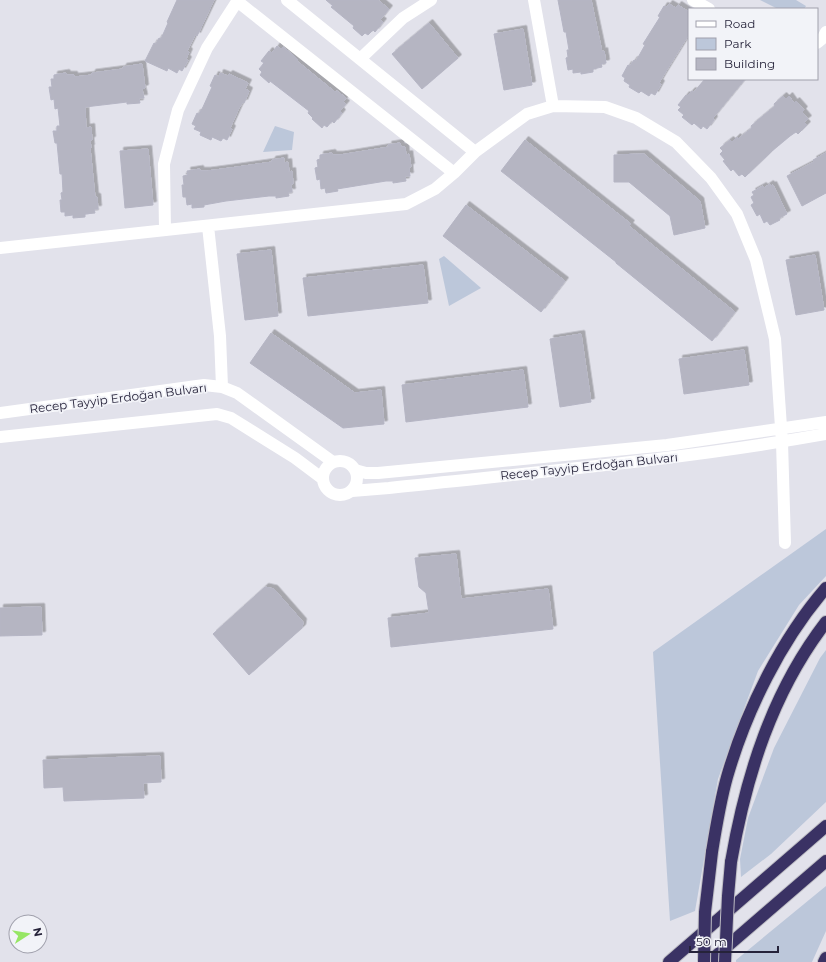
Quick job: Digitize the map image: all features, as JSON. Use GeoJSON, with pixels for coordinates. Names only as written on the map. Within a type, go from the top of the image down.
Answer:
{"type":"FeatureCollection","features":[{"type":"Feature","properties":{"kind":"highway"},"geometry":{"type":"LineString","coordinates":[[704,962],[706,912],[712,852],[727,778],[740,736],[779,655],[800,622],[826,588]]}},
{"type":"Feature","properties":{"kind":"highway"},"geometry":{"type":"LineString","coordinates":[[725,962],[727,903],[731,862],[741,809],[758,751],[769,720],[793,673],[826,622]]}},
{"type":"Feature","properties":{"kind":"highway"},"geometry":{"type":"LineString","coordinates":[[669,962],[826,826]]}},
{"type":"Feature","properties":{"kind":"highway"},"geometry":{"type":"LineString","coordinates":[[709,962],[826,861]]}},
{"type":"Feature","properties":{"kind":"highway"},"geometry":{"type":"LineString","coordinates":[[824,962],[826,958]]}},
{"type":"Feature","properties":{"kind":"street"},"geometry":{"type":"LineString","coordinates":[[287,0],[475,152]]}},
{"type":"Feature","properties":{"kind":"street"},"geometry":{"type":"LineString","coordinates":[[360,59],[403,18],[432,0]]}},
{"type":"Feature","properties":{"kind":"street"},"geometry":{"type":"LineString","coordinates":[[534,0],[553,106]]}},
{"type":"Feature","properties":{"kind":"street"},"geometry":{"type":"LineString","coordinates":[[693,0],[707,8]]}},
{"type":"Feature","properties":{"kind":"street"},"geometry":{"type":"LineString","coordinates":[[165,230],[164,164],[178,110],[207,48],[238,1],[454,173]]}},
{"type":"Feature","properties":{"kind":"street"},"geometry":{"type":"LineString","coordinates":[[818,42],[823,38],[826,32]]}},
{"type":"Feature","properties":{"kind":"street"},"geometry":{"type":"LineString","coordinates":[[0,248],[406,204],[435,189],[475,152],[527,114],[553,106],[605,107],[636,118],[676,142],[710,178],[737,214],[756,260],[774,328],[782,442],[785,543]]}},
{"type":"Feature","properties":{"kind":"street"},"geometry":{"type":"LineString","coordinates":[[208,226],[220,336],[222,387]]}},
{"type":"Feature","properties":{"kind":"street","name":"Recep Tayyip Erdoğan Bulvarı"},"geometry":{"type":"LineString","coordinates":[[0,413],[204,386],[222,387],[237,393],[333,462]]}},
{"type":"Feature","properties":{"kind":"street","name":"Recep Tayyip Erdoğan Bulvarı"},"geometry":{"type":"LineString","coordinates":[[0,437],[217,414],[231,418],[295,458],[323,479]]}},
{"type":"Feature","properties":{"kind":"street","name":"Recep Tayyip Erdoğan Bulvarı"},"geometry":{"type":"LineString","coordinates":[[354,470],[366,473],[378,473],[667,445],[826,422]]}},
{"type":"Feature","properties":{"kind":"street","name":"Recep Tayyip Erdoğan Bulvarı"},"geometry":{"type":"LineString","coordinates":[[352,490],[389,488],[629,462],[782,442],[826,434]]}},
{"type":"Feature","properties":{"kind":"street"},"geometry":{"type":"LineString","coordinates":[[340,460],[347,462],[353,466],[354,470],[357,479],[356,485],[346,494],[334,494],[328,491],[324,485],[323,472],[327,466],[333,462],[340,460]]}},
{"type":"Feature","properties":{"kind":"green space"},"geometry":{"type":"Polygon","coordinates":[[[760,0],[796,0],[806,6],[805,8],[776,8],[760,0]]]}},
{"type":"Feature","properties":{"kind":"green space"},"geometry":{"type":"Polygon","coordinates":[[[275,126],[294,132],[292,150],[263,152],[275,126]]]}},
{"type":"Feature","properties":{"kind":"green space"},"geometry":{"type":"Polygon","coordinates":[[[444,256],[481,288],[449,306],[439,259],[444,256]]]}},
{"type":"Feature","properties":{"kind":"green space"},"geometry":{"type":"Polygon","coordinates":[[[826,529],[826,576],[799,605],[758,671],[718,779],[695,911],[670,921],[653,652],[826,529]]]}},
{"type":"Feature","properties":{"kind":"green space"},"geometry":{"type":"Polygon","coordinates":[[[826,650],[826,802],[771,854],[741,877],[740,859],[748,818],[774,748],[820,658],[826,650]]]}},
{"type":"Feature","properties":{"kind":"green space"},"geometry":{"type":"Polygon","coordinates":[[[826,886],[826,931],[812,962],[736,962],[736,960],[826,886]]]}},
{"type":"Feature","properties":{"kind":"building"},"geometry":{"type":"Polygon","coordinates":[[[177,0],[214,0],[197,36],[195,35],[187,51],[189,52],[186,59],[188,60],[182,71],[179,69],[177,73],[168,68],[167,71],[145,61],[154,43],[156,44],[159,38],[161,39],[177,0]]]}},
{"type":"Feature","properties":{"kind":"building"},"geometry":{"type":"Polygon","coordinates":[[[326,0],[378,0],[389,9],[380,20],[383,22],[375,32],[373,30],[368,35],[365,33],[362,36],[353,28],[354,26],[331,7],[333,6],[326,0]]]}},
{"type":"Feature","properties":{"kind":"building"},"geometry":{"type":"Polygon","coordinates":[[[558,0],[591,0],[602,52],[604,51],[606,63],[601,64],[602,67],[593,69],[593,72],[581,74],[581,72],[573,73],[573,69],[568,70],[566,58],[568,57],[567,50],[569,50],[558,0]]]}},
{"type":"Feature","properties":{"kind":"building"},"geometry":{"type":"Polygon","coordinates":[[[669,4],[676,8],[678,5],[688,11],[688,36],[659,83],[661,84],[655,95],[651,93],[649,96],[641,91],[639,93],[629,87],[630,85],[624,81],[625,78],[622,76],[628,65],[630,66],[634,60],[636,61],[645,45],[643,44],[660,17],[658,16],[664,6],[667,7],[669,4]]]}},
{"type":"Feature","properties":{"kind":"building"},"geometry":{"type":"Polygon","coordinates":[[[429,23],[458,58],[422,89],[392,54],[429,23]]]}},
{"type":"Feature","properties":{"kind":"building"},"geometry":{"type":"Polygon","coordinates":[[[523,29],[532,85],[504,90],[494,34],[523,29]]]}},
{"type":"Feature","properties":{"kind":"building"},"geometry":{"type":"Polygon","coordinates":[[[277,46],[281,49],[283,47],[298,60],[297,61],[335,92],[337,91],[346,98],[343,102],[346,104],[340,111],[342,113],[334,123],[332,121],[327,127],[324,125],[322,128],[312,119],[313,118],[308,113],[309,111],[260,75],[262,72],[259,69],[264,63],[261,61],[269,51],[272,53],[277,46]]]}},
{"type":"Feature","properties":{"kind":"building"},"geometry":{"type":"Polygon","coordinates":[[[142,64],[145,88],[142,89],[144,98],[139,98],[140,103],[127,104],[127,102],[85,107],[86,128],[91,127],[92,140],[90,140],[90,148],[95,197],[97,197],[98,209],[94,209],[95,213],[85,214],[85,217],[73,218],[73,215],[65,216],[65,212],[61,212],[60,200],[62,200],[61,193],[63,192],[62,174],[60,174],[57,143],[55,143],[53,131],[57,131],[57,126],[60,126],[58,108],[55,109],[54,99],[51,100],[49,87],[52,87],[51,79],[54,79],[54,75],[66,73],[67,75],[74,75],[74,77],[92,75],[92,73],[123,69],[123,67],[142,64]]]}},
{"type":"Feature","properties":{"kind":"building"},"geometry":{"type":"Polygon","coordinates":[[[220,73],[228,76],[229,74],[248,83],[245,89],[249,91],[230,128],[232,129],[227,140],[223,138],[221,141],[212,137],[211,140],[200,135],[201,132],[194,129],[196,126],[192,124],[197,113],[199,114],[203,107],[212,87],[210,86],[215,75],[219,77],[220,73]]]}},
{"type":"Feature","properties":{"kind":"building"},"geometry":{"type":"Polygon","coordinates":[[[704,80],[744,80],[713,118],[714,120],[707,129],[703,126],[701,129],[694,123],[692,125],[682,117],[684,115],[678,110],[681,107],[678,105],[686,95],[687,96],[692,91],[694,92],[704,80]]]}},
{"type":"Feature","properties":{"kind":"building"},"geometry":{"type":"Polygon","coordinates":[[[783,96],[786,99],[789,96],[794,103],[796,101],[804,110],[802,112],[808,119],[804,122],[807,125],[798,134],[796,132],[772,151],[745,177],[742,174],[739,176],[733,169],[731,171],[723,161],[725,160],[720,154],[723,151],[720,148],[730,140],[732,142],[737,137],[738,139],[752,128],[751,126],[775,106],[774,104],[783,96]]]}},
{"type":"Feature","properties":{"kind":"building"},"geometry":{"type":"Polygon","coordinates":[[[525,140],[631,224],[629,226],[735,312],[712,341],[616,262],[501,171],[525,140]]]}},
{"type":"Feature","properties":{"kind":"building"},"geometry":{"type":"Polygon","coordinates":[[[400,143],[401,147],[405,147],[406,155],[409,154],[411,167],[409,167],[410,176],[405,176],[406,181],[393,183],[393,181],[386,181],[337,189],[338,191],[326,193],[325,188],[321,189],[320,179],[317,180],[315,168],[318,167],[317,160],[320,159],[320,155],[332,153],[333,155],[340,155],[389,147],[388,145],[400,143]]]}},
{"type":"Feature","properties":{"kind":"building"},"geometry":{"type":"Polygon","coordinates":[[[148,149],[153,205],[125,208],[120,151],[148,149]]]}},
{"type":"Feature","properties":{"kind":"building"},"geometry":{"type":"Polygon","coordinates":[[[826,153],[826,193],[802,206],[787,176],[814,162],[813,160],[826,153]]]}},
{"type":"Feature","properties":{"kind":"building"},"geometry":{"type":"Polygon","coordinates":[[[644,154],[700,201],[705,228],[674,235],[670,216],[629,182],[614,182],[614,155],[644,154]]]}},
{"type":"Feature","properties":{"kind":"building"},"geometry":{"type":"Polygon","coordinates":[[[284,158],[284,163],[288,162],[289,172],[292,171],[293,184],[291,184],[292,192],[288,192],[289,196],[276,198],[276,196],[269,196],[226,201],[204,205],[204,207],[192,208],[192,204],[187,205],[186,197],[183,197],[183,176],[188,175],[187,171],[200,169],[200,171],[207,171],[230,168],[272,162],[272,160],[284,158]]]}},
{"type":"Feature","properties":{"kind":"building"},"geometry":{"type":"Polygon","coordinates":[[[770,184],[771,186],[773,185],[787,214],[779,218],[780,220],[770,225],[767,221],[764,223],[760,214],[757,216],[751,205],[754,203],[751,197],[754,195],[752,192],[763,186],[764,188],[770,184]]]}},
{"type":"Feature","properties":{"kind":"building"},"geometry":{"type":"Polygon","coordinates":[[[466,205],[565,281],[541,312],[443,236],[466,205]]]}},
{"type":"Feature","properties":{"kind":"building"},"geometry":{"type":"Polygon","coordinates":[[[271,250],[278,316],[245,320],[237,254],[271,250]]]}},
{"type":"Feature","properties":{"kind":"building"},"geometry":{"type":"Polygon","coordinates":[[[815,255],[824,310],[796,315],[786,260],[815,255]]]}},
{"type":"Feature","properties":{"kind":"building"},"geometry":{"type":"Polygon","coordinates":[[[423,265],[428,303],[308,316],[303,278],[423,265]]]}},
{"type":"Feature","properties":{"kind":"building"},"geometry":{"type":"Polygon","coordinates":[[[271,333],[355,393],[381,390],[384,424],[343,428],[250,363],[271,333]]]}},
{"type":"Feature","properties":{"kind":"building"},"geometry":{"type":"Polygon","coordinates":[[[581,334],[591,402],[560,407],[550,339],[581,334]]]}},
{"type":"Feature","properties":{"kind":"building"},"geometry":{"type":"Polygon","coordinates":[[[744,350],[749,385],[684,394],[679,359],[744,350]]]}},
{"type":"Feature","properties":{"kind":"building"},"geometry":{"type":"Polygon","coordinates":[[[523,370],[528,407],[406,422],[402,385],[523,370]]]}},
{"type":"Feature","properties":{"kind":"building"},"geometry":{"type":"Polygon","coordinates":[[[456,554],[461,599],[548,589],[553,629],[391,647],[388,618],[429,613],[426,593],[419,587],[415,558],[456,554]]]}},
{"type":"Feature","properties":{"kind":"building"},"geometry":{"type":"Polygon","coordinates":[[[265,587],[274,589],[303,622],[302,628],[249,675],[213,634],[265,587]]]}},
{"type":"Feature","properties":{"kind":"building"},"geometry":{"type":"Polygon","coordinates":[[[41,607],[42,635],[0,636],[0,608],[41,607]]]}},
{"type":"Feature","properties":{"kind":"building"},"geometry":{"type":"Polygon","coordinates":[[[160,756],[161,782],[143,783],[144,798],[64,801],[63,787],[44,788],[43,760],[160,756]]]}}]}
